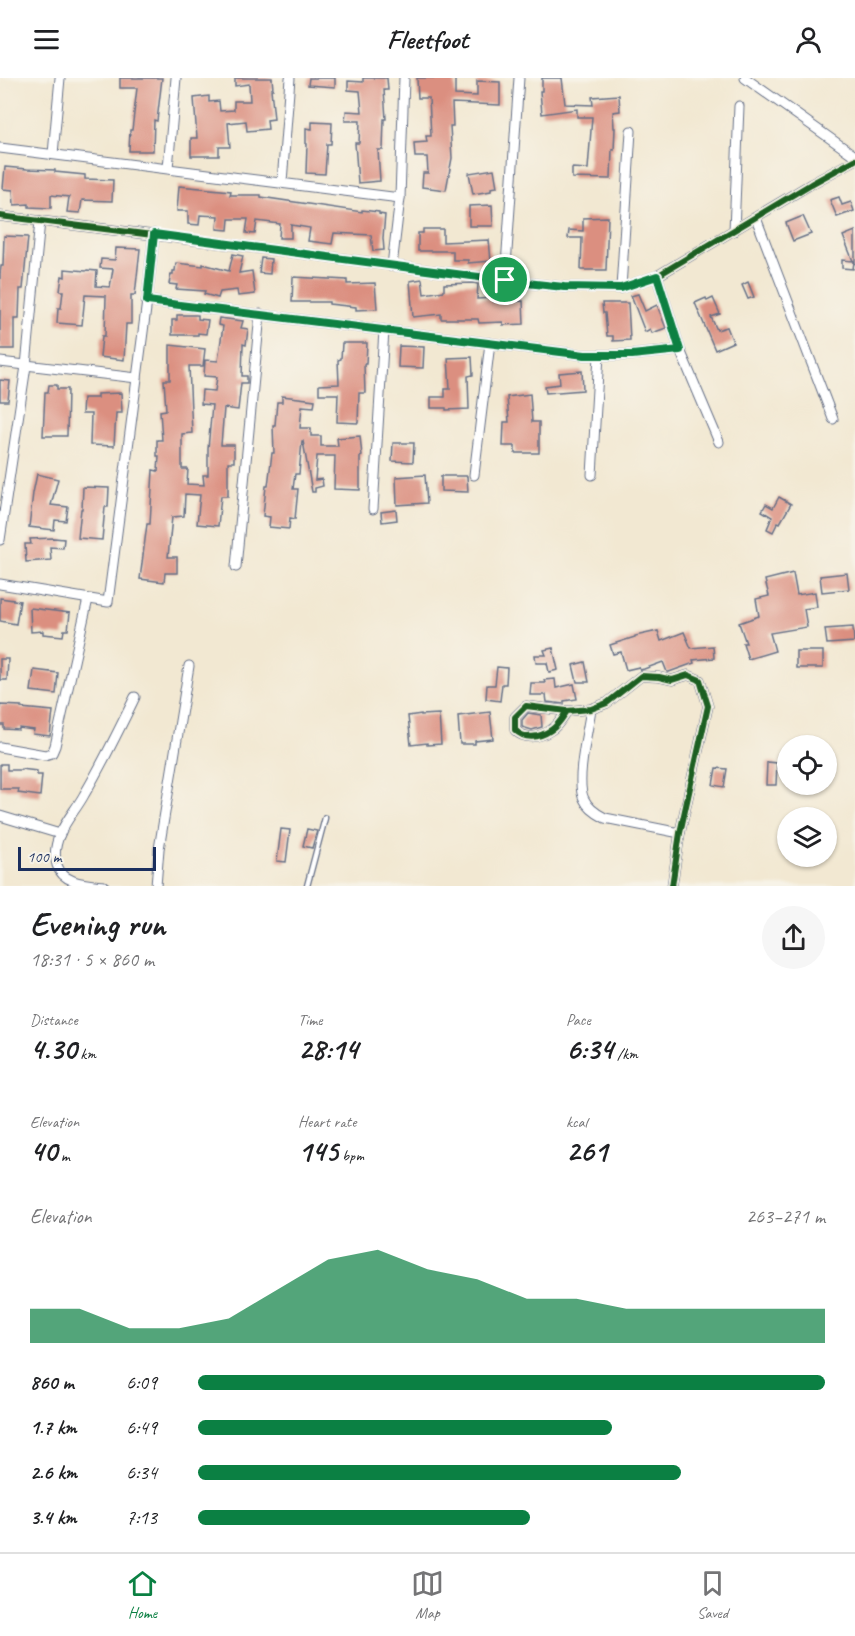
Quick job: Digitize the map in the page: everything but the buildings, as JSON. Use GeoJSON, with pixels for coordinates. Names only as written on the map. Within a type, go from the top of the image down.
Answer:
{"type":"FeatureCollection","features":[{"type":"Feature","properties":{"kind":"street"},"geometry":{"type":"LineString","coordinates":[[53,154],[60,78]]}},
{"type":"Feature","properties":{"kind":"street"},"geometry":{"type":"LineString","coordinates":[[168,168],[176,78]]}},
{"type":"Feature","properties":{"kind":"street"},"geometry":{"type":"LineString","coordinates":[[282,182],[290,78]]}},
{"type":"Feature","properties":{"kind":"street"},"geometry":{"type":"LineString","coordinates":[[392,266],[400,198],[404,78]]}},
{"type":"Feature","properties":{"kind":"street"},"geometry":{"type":"LineString","coordinates":[[505,280],[519,78]]}},
{"type":"Feature","properties":{"kind":"street"},"geometry":{"type":"LineString","coordinates":[[0,216],[564,287],[621,288],[657,276],[855,158],[745,78]]}},
{"type":"Feature","properties":{"kind":"street"},"geometry":{"type":"LineString","coordinates":[[734,231],[739,106]]}},
{"type":"Feature","properties":{"kind":"street"},"geometry":{"type":"LineString","coordinates":[[621,288],[631,131]]}},
{"type":"Feature","properties":{"kind":"street"},"geometry":{"type":"LineString","coordinates":[[0,148],[400,198]]}},
{"type":"Feature","properties":{"kind":"street"},"geometry":{"type":"LineString","coordinates":[[756,218],[833,419]]}},
{"type":"Feature","properties":{"kind":"street"},"geometry":{"type":"LineString","coordinates":[[0,540],[26,366],[40,221]]}},
{"type":"Feature","properties":{"kind":"street"},"geometry":{"type":"LineString","coordinates":[[0,584],[108,602],[154,234]]}},
{"type":"Feature","properties":{"kind":"street"},"geometry":{"type":"LineString","coordinates":[[657,276],[680,350],[719,442]]}},
{"type":"Feature","properties":{"kind":"street"},"geometry":{"type":"LineString","coordinates":[[147,301],[585,355],[632,355],[680,350]]}},
{"type":"Feature","properties":{"kind":"street"},"geometry":{"type":"LineString","coordinates":[[236,567],[260,314]]}},
{"type":"Feature","properties":{"kind":"street"},"geometry":{"type":"LineString","coordinates":[[373,509],[384,330]]}},
{"type":"Feature","properties":{"kind":"street"},"geometry":{"type":"LineString","coordinates":[[474,475],[490,343]]}},
{"type":"Feature","properties":{"kind":"street"},"geometry":{"type":"LineString","coordinates":[[592,475],[599,355]]}},
{"type":"Feature","properties":{"kind":"street"},"geometry":{"type":"LineString","coordinates":[[0,362],[137,378]]}},
{"type":"Feature","properties":{"kind":"street"},"geometry":{"type":"LineString","coordinates":[[0,747],[45,755],[52,753],[88,599]]}},
{"type":"Feature","properties":{"kind":"street"},"geometry":{"type":"LineString","coordinates":[[156,886],[159,849],[189,666]]}},
{"type":"Feature","properties":{"kind":"street"},"geometry":{"type":"LineString","coordinates":[[567,711],[553,730],[534,737],[521,736],[515,730],[515,717],[526,706],[567,711],[591,709],[607,703],[641,676],[672,680],[688,675],[700,680],[708,706],[680,833],[672,886]]}},
{"type":"Feature","properties":{"kind":"street"},"geometry":{"type":"LineString","coordinates":[[104,886],[70,880],[57,866],[55,850],[60,834],[84,796],[135,697]]}},
{"type":"Feature","properties":{"kind":"street"},"geometry":{"type":"LineString","coordinates":[[591,709],[580,781],[583,799],[605,818],[680,833]]}},
{"type":"Feature","properties":{"kind":"street"},"geometry":{"type":"LineString","coordinates":[[0,816],[60,834]]}},
{"type":"Feature","properties":{"kind":"lane"},"geometry":{"type":"LineString","coordinates":[[307,886],[325,818]]}},
{"type":"Feature","properties":{"kind":"cycle path"},"geometry":{"type":"LineString","coordinates":[[0,216],[517,282],[564,287],[621,288],[657,276],[855,160]]}},
{"type":"Feature","properties":{"kind":"cycle path"},"geometry":{"type":"LineString","coordinates":[[567,711],[556,726],[542,735],[528,737],[515,730],[515,717],[526,706],[567,711],[591,709],[607,703],[641,676],[672,680],[688,675],[700,680],[708,706],[680,833],[672,886]]}},
{"type":"Feature","properties":{"kind":"route"},"geometry":{"type":"LineString","coordinates":[[154,234],[505,280],[564,287],[621,288],[657,276],[680,350],[632,355],[585,355],[147,301],[154,234]]}}]}
